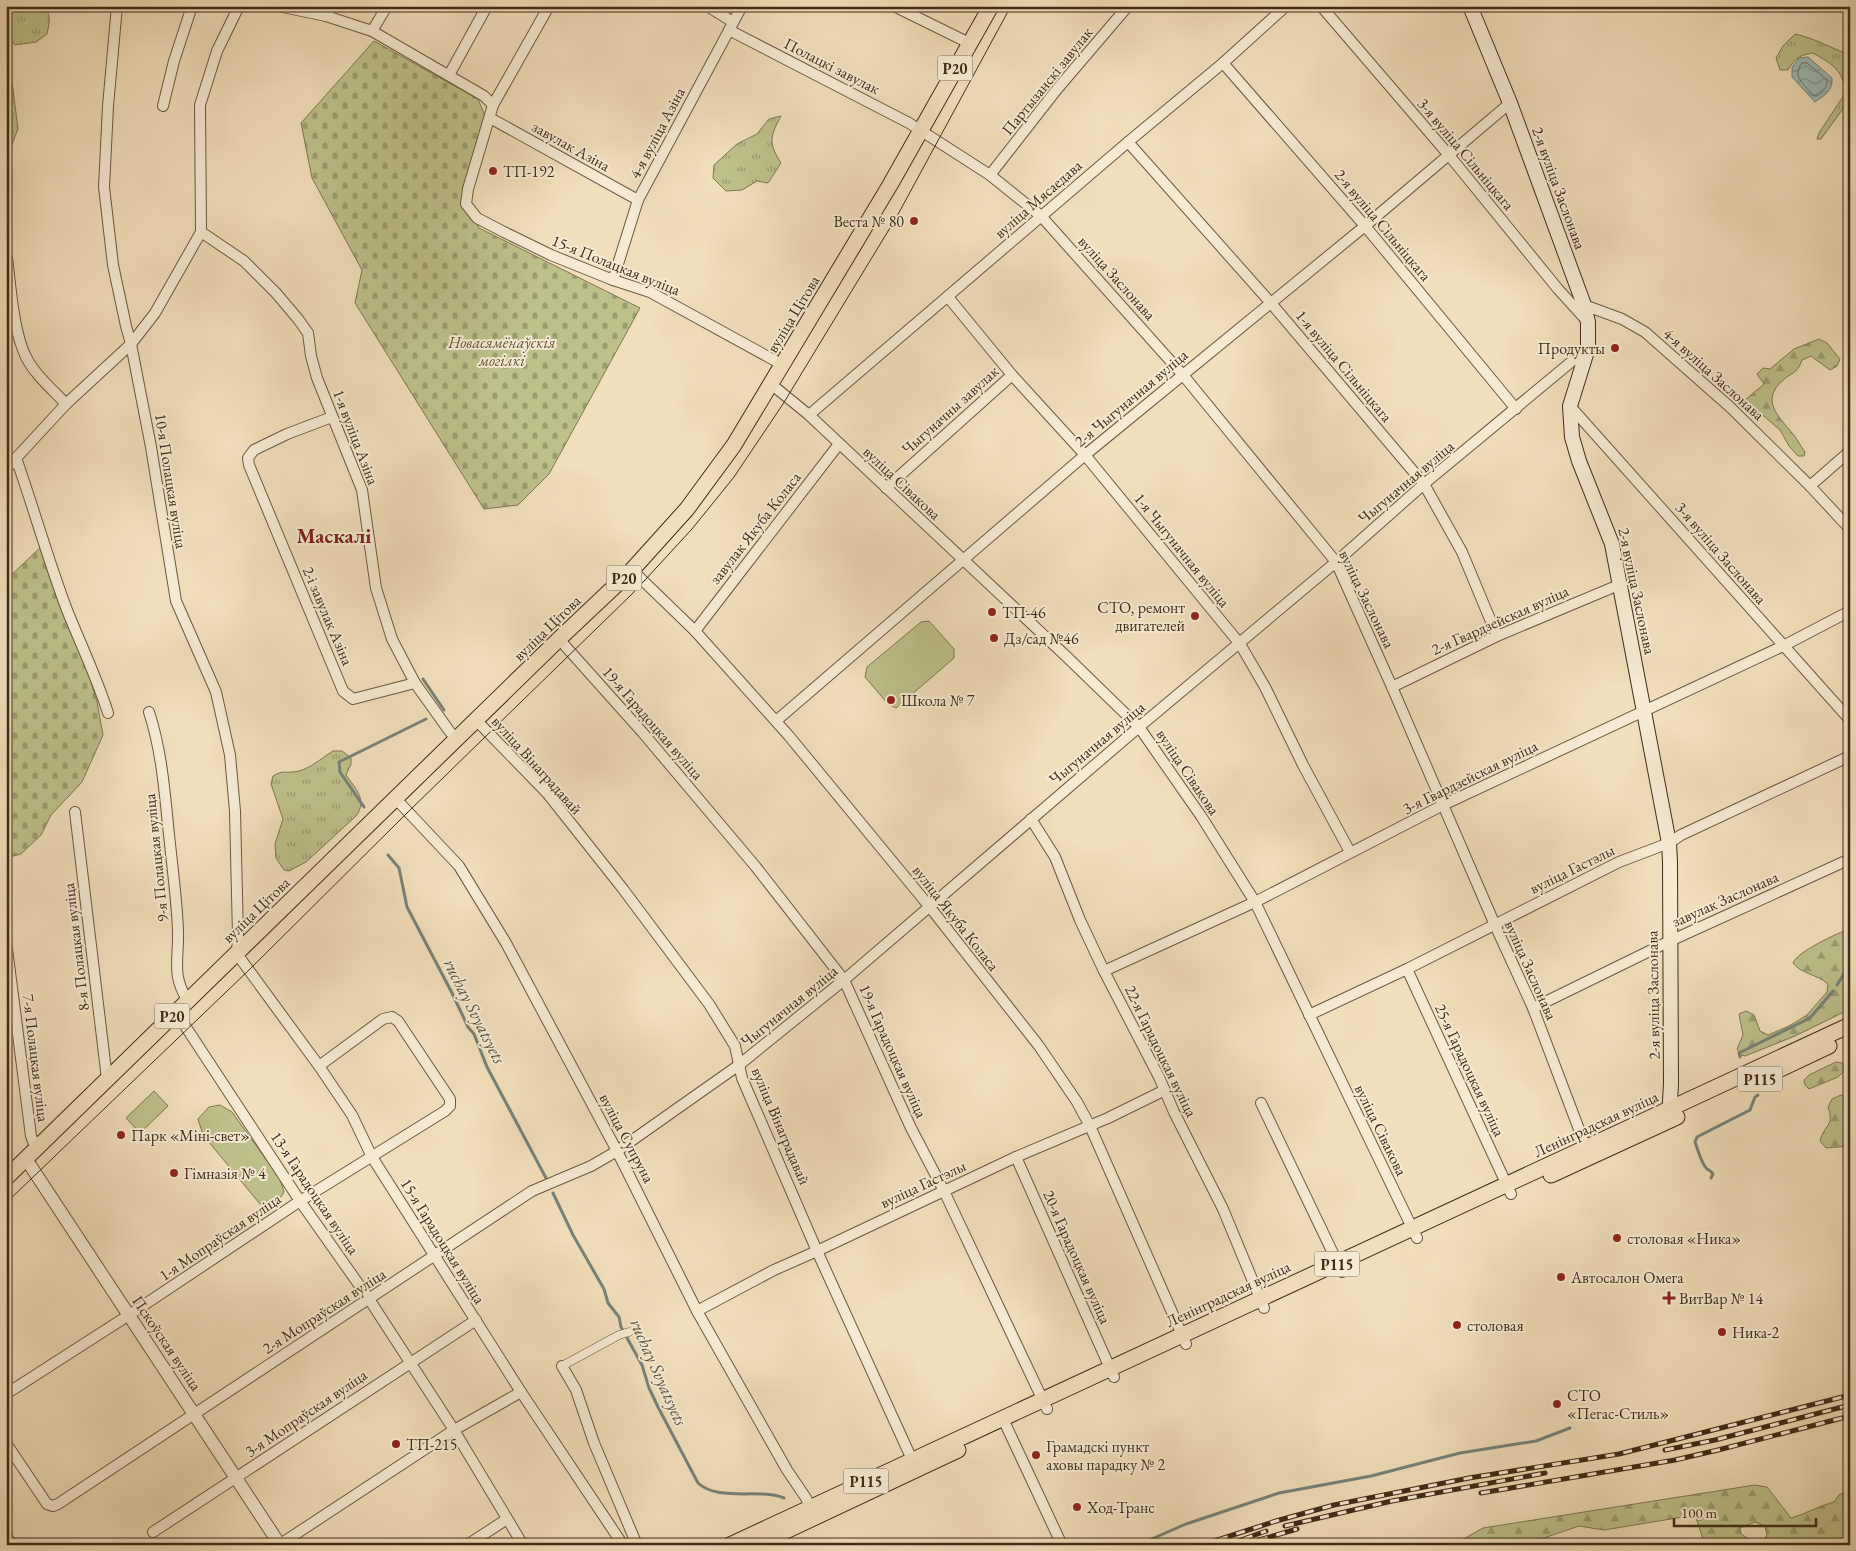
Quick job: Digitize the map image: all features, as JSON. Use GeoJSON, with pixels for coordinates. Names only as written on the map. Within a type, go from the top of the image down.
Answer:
{"type":"FeatureCollection","features":[{"type":"Feature","properties":{"kind":"main road","name":"вуліца Цітова"},"geometry":{"type":"LineString","coordinates":[[6,1178],[632,570],[686,509],[734,445],[783,365],[890,185],[991,6]]}},
{"type":"Feature","properties":{"kind":"main road","name":"2-я вуліца Заслонава"},"geometry":{"type":"LineString","coordinates":[[1470,6],[1510,103],[1584,305],[1588,322],[1588,348],[1570,406],[1572,437],[1579,461],[1612,544],[1669,843],[1671,1084],[1669,1115]]}},
{"type":"Feature","properties":{"kind":"main road","name":"Ленінградская вуліца"},"geometry":{"type":"LineString","coordinates":[[1669,1115],[1850,1025]]}},
{"type":"Feature","properties":{"kind":"main road","name":"Ленінградская вуліца"},"geometry":{"type":"LineString","coordinates":[[730,1545],[813,1512],[1588,1152],[1850,1036]]}},
{"type":"Feature","properties":{"kind":"main road","name":"Ленінградская вуліца"},"geometry":{"type":"LineString","coordinates":[[756,1545],[813,1512]]}},
{"type":"Feature","properties":{"kind":"street","name":"10-я Полацкая вуліца"},"geometry":{"type":"LineString","coordinates":[[117,6],[108,106],[104,187],[114,265],[151,447],[176,601],[216,692],[230,755],[235,811],[238,936],[236,954]]}},
{"type":"Feature","properties":{"kind":"street"},"geometry":{"type":"LineString","coordinates":[[163,106],[174,61],[192,6]]}},
{"type":"Feature","properties":{"kind":"street"},"geometry":{"type":"LineString","coordinates":[[6,469],[66,404],[131,344],[155,313],[201,232],[200,105],[217,51],[239,6]]}},
{"type":"Feature","properties":{"kind":"street"},"geometry":{"type":"LineString","coordinates":[[278,6],[328,11],[372,31],[484,96],[493,104]]}},
{"type":"Feature","properties":{"kind":"street"},"geometry":{"type":"LineString","coordinates":[[372,31],[387,6]]}},
{"type":"Feature","properties":{"kind":"street"},"geometry":{"type":"LineString","coordinates":[[449,75],[487,6]]}},
{"type":"Feature","properties":{"kind":"street"},"geometry":{"type":"LineString","coordinates":[[490,118],[493,104],[549,6]]}},
{"type":"Feature","properties":{"kind":"street","name":"Полацкі завулак"},"geometry":{"type":"LineString","coordinates":[[706,6],[731,26],[920,130]]}},
{"type":"Feature","properties":{"kind":"street","name":"4-я вуліца Азіна"},"geometry":{"type":"LineString","coordinates":[[613,280],[638,200],[742,6]]}},
{"type":"Feature","properties":{"kind":"street"},"geometry":{"type":"LineString","coordinates":[[894,6],[969,43]]}},
{"type":"Feature","properties":{"kind":"street","name":"Партызанскі завулак"},"geometry":{"type":"LineString","coordinates":[[990,175],[1058,88],[1128,6]]}},
{"type":"Feature","properties":{"kind":"street","name":"вуліца Мясаедава"},"geometry":{"type":"LineString","coordinates":[[809,416],[1041,216],[1223,63],[1286,6]]}},
{"type":"Feature","properties":{"kind":"street","name":"3-я вуліца Сільніцкага"},"geometry":{"type":"LineString","coordinates":[[1321,6],[1448,154],[1558,289],[1588,322]]}},
{"type":"Feature","properties":{"kind":"street","name":"2-я вуліца Сільніцкага"},"geometry":{"type":"LineString","coordinates":[[1223,63],[1365,226],[1516,409]]}},
{"type":"Feature","properties":{"kind":"street","name":"2-я Чыгуначная вуліца"},"geometry":{"type":"LineString","coordinates":[[776,721],[1085,455],[1365,226],[1510,103]]}},
{"type":"Feature","properties":{"kind":"street","name":"завулак Азіна"},"geometry":{"type":"LineString","coordinates":[[490,118],[638,200]]}},
{"type":"Feature","properties":{"kind":"street","name":"15-я Полацкая вуліца"},"geometry":{"type":"LineString","coordinates":[[490,118],[468,189],[466,204],[477,218],[551,255],[613,280],[650,292],[675,304],[783,365]]}},
{"type":"Feature","properties":{"kind":"street","name":"вуліца Заслонава"},"geometry":{"type":"LineString","coordinates":[[920,130],[990,175],[1041,216],[1183,375],[1336,562],[1494,925],[1533,1008],[1588,1152]]}},
{"type":"Feature","properties":{"kind":"street","name":"1-я вуліца Сільніцкага"},"geometry":{"type":"LineString","coordinates":[[1128,142],[1270,302],[1424,484],[1462,552],[1497,636]]}},
{"type":"Feature","properties":{"kind":"street","name":"1-я вуліца Азіна"},"geometry":{"type":"LineString","coordinates":[[201,232],[244,262],[276,293],[308,334],[311,356],[332,417],[362,490],[376,588],[392,639],[415,683],[457,739]]}},
{"type":"Feature","properties":{"kind":"street"},"geometry":{"type":"LineString","coordinates":[[7,258],[19,340],[27,358],[39,376],[66,404]]}},
{"type":"Feature","properties":{"kind":"street","name":"1-я Чыгуначная вуліца"},"geometry":{"type":"LineString","coordinates":[[948,297],[1012,375],[1085,455],[1240,644],[1265,687],[1303,765],[1350,852]]}},
{"type":"Feature","properties":{"kind":"street","name":"4-я вуліца Заслонава"},"geometry":{"type":"LineString","coordinates":[[1584,305],[1622,320],[1645,332],[1730,407],[1810,486],[1850,529]]}},
{"type":"Feature","properties":{"kind":"street","name":"Чыгуначная вуліца"},"geometry":{"type":"LineString","coordinates":[[617,1151],[739,1065],[844,980],[1139,727],[1336,562],[1424,484],[1588,348]]}},
{"type":"Feature","properties":{"kind":"street","name":"Чыгуначны завулак"},"geometry":{"type":"LineString","coordinates":[[886,488],[1012,375]]}},
{"type":"Feature","properties":{"kind":"street","name":"вуліца Сівакова"},"geometry":{"type":"LineString","coordinates":[[771,384],[809,416],[1139,727],[1201,816],[1255,902],[1415,1234]]}},
{"type":"Feature","properties":{"kind":"street","name":"3-я вуліца Заслонава"},"geometry":{"type":"LineString","coordinates":[[1570,406],[1850,720]]}},
{"type":"Feature","properties":{"kind":"street","name":"2-і завулак Азіна"},"geometry":{"type":"LineString","coordinates":[[332,417],[287,434],[254,450],[248,458],[249,465],[343,691],[353,698],[415,683]]}},
{"type":"Feature","properties":{"kind":"street","name":"завулак Якуба Коласа"},"geometry":{"type":"LineString","coordinates":[[695,631],[839,444]]}},
{"type":"Feature","properties":{"kind":"street"},"geometry":{"type":"LineString","coordinates":[[1810,486],[1850,451]]}},
{"type":"Feature","properties":{"kind":"street"},"geometry":{"type":"LineString","coordinates":[[16,458],[67,609],[100,687],[108,713]]}},
{"type":"Feature","properties":{"kind":"street","name":"вуліца Якуба Коласа"},"geometry":{"type":"LineString","coordinates":[[632,570],[695,631],[776,721],[929,906],[1038,1046],[1077,1102],[1090,1126],[1184,1339]]}},
{"type":"Feature","properties":{"kind":"street","name":"2-я Гвардзейская вуліца"},"geometry":{"type":"LineString","coordinates":[[1392,687],[1497,636],[1621,584]]}},
{"type":"Feature","properties":{"kind":"street","name":"3-я Гвардзейская вуліца"},"geometry":{"type":"LineString","coordinates":[[1104,971],[1255,902],[1443,806],[1783,646],[1850,611]]}},
{"type":"Feature","properties":{"kind":"street","name":"19-я Гарадоцкая вуліца"},"geometry":{"type":"LineString","coordinates":[[559,639],[644,733],[756,867],[844,980],[911,1128],[944,1191],[1045,1405]]}},
{"type":"Feature","properties":{"kind":"street","name":"9-я Полацкая вуліца"},"geometry":{"type":"LineString","coordinates":[[149,712],[162,764],[178,932],[177,976],[181,990],[188,1001]]}},
{"type":"Feature","properties":{"kind":"street","name":"вуліца Вінаградавай"},"geometry":{"type":"LineString","coordinates":[[476,720],[547,793],[623,889],[709,1004],[735,1046],[742,1078],[817,1251],[915,1465]]}},
{"type":"Feature","properties":{"kind":"street","name":"вуліца Гастэлы"},"geometry":{"type":"LineString","coordinates":[[1309,1015],[1407,969],[1618,862],[1669,843],[1681,835],[1850,756]]}},
{"type":"Feature","properties":{"kind":"street","name":"вуліца Супруна"},"geometry":{"type":"LineString","coordinates":[[396,799],[459,866],[506,943],[617,1151],[697,1311],[787,1470],[813,1512]]}},
{"type":"Feature","properties":{"kind":"street","name":"8-я Полацкая вуліца"},"geometry":{"type":"LineString","coordinates":[[75,812],[107,1079]]}},
{"type":"Feature","properties":{"kind":"street","name":"22-я Гарадоцкая вуліца"},"geometry":{"type":"LineString","coordinates":[[1031,819],[1055,857],[1080,920],[1104,971],[1223,1209],[1262,1304]]}},
{"type":"Feature","properties":{"kind":"street","name":"завулак Заслонава"},"geometry":{"type":"LineString","coordinates":[[1533,1008],[1670,941],[1850,859]]}},
{"type":"Feature","properties":{"kind":"street","name":"7-я Полацкая вуліца"},"geometry":{"type":"LineString","coordinates":[[6,941],[31,1136],[31,1154]]}},
{"type":"Feature","properties":{"kind":"street","name":"15-я Гарадоцкая вуліца"},"geometry":{"type":"LineString","coordinates":[[236,954],[319,1066],[352,1115],[372,1157],[521,1392],[623,1545]]}},
{"type":"Feature","properties":{"kind":"street","name":"25-я Гарадоцкая вуліца"},"geometry":{"type":"LineString","coordinates":[[1407,969],[1509,1189]]}},
{"type":"Feature","properties":{"kind":"street","name":"13-я Гарадоцкая вуліца"},"geometry":{"type":"LineString","coordinates":[[176,1012],[300,1201],[369,1299],[454,1430],[523,1545]]}},
{"type":"Feature","properties":{"kind":"street","name":"1-я Мопраўская вуліца"},"geometry":{"type":"LineString","coordinates":[[6,1394],[300,1201],[445,1111],[450,1106],[450,1099],[398,1021],[392,1017],[383,1019],[319,1066]]}},
{"type":"Feature","properties":{"kind":"street","name":"вуліца Гастэлы"},"geometry":{"type":"LineString","coordinates":[[697,1311],[774,1270],[1165,1090]]}},
{"type":"Feature","properties":{"kind":"street"},"geometry":{"type":"LineString","coordinates":[[1261,1103],[1340,1268]]}},
{"type":"Feature","properties":{"kind":"street","name":"2-я Мопраўская вуліца"},"geometry":{"type":"LineString","coordinates":[[6,1442],[47,1504],[53,1506],[58,1504],[532,1191],[591,1166],[617,1151]]}},
{"type":"Feature","properties":{"kind":"street","name":"Пскоўская вуліца"},"geometry":{"type":"LineString","coordinates":[[31,1154],[129,1315],[279,1545]]}},
{"type":"Feature","properties":{"kind":"street","name":"20-я Гарадоцкая вуліца"},"geometry":{"type":"LineString","coordinates":[[1016,1157],[1112,1373]]}},
{"type":"Feature","properties":{"kind":"street","name":"3-я Мопраўская вуліца"},"geometry":{"type":"LineString","coordinates":[[154,1532],[409,1362],[476,1320]]}},
{"type":"Feature","properties":{"kind":"street"},"geometry":{"type":"LineString","coordinates":[[629,1332],[619,1335],[562,1366],[576,1390],[594,1443],[637,1545]]}},
{"type":"Feature","properties":{"kind":"street"},"geometry":{"type":"LineString","coordinates":[[279,1545],[454,1430],[521,1392]]}},
{"type":"Feature","properties":{"kind":"street"},"geometry":{"type":"LineString","coordinates":[[1006,1423],[1062,1545]]}},
{"type":"Feature","properties":{"kind":"street"},"geometry":{"type":"LineString","coordinates":[[467,1545],[507,1519]]}},
{"type":"Feature","properties":{"kind":"street"},"geometry":{"type":"LineString","coordinates":[[6,1535],[12,1545]]}},
{"type":"Feature","properties":{"kind":"green space"},"geometry":{"type":"Polygon","coordinates":[[[6,6],[22,6],[24,10],[29,10],[38,6],[46,10],[49,16],[47,34],[36,42],[15,45],[6,31],[6,6]]]}},
{"type":"Feature","properties":{"kind":"green space"},"geometry":{"type":"Polygon","coordinates":[[[1795,34],[1850,55],[1850,99],[1821,139],[1817,139],[1819,133],[1846,92],[1839,72],[1813,53],[1798,58],[1788,70],[1780,70],[1776,58],[1783,46],[1795,34]]]}},
{"type":"Feature","properties":{"kind":"green space","name":"Новасямёнаўскія могілкі"},"geometry":{"type":"Polygon","coordinates":[[[374,41],[478,99],[485,116],[462,200],[479,228],[640,308],[549,474],[518,505],[484,509],[355,303],[362,270],[312,178],[301,123],[374,41]]]}},
{"type":"Feature","properties":{"kind":"green space"},"geometry":{"type":"Polygon","coordinates":[[[6,56],[10,66],[18,129],[6,159],[6,56]]]}},
{"type":"Feature","properties":{"kind":"green space"},"geometry":{"type":"Polygon","coordinates":[[[781,116],[773,134],[772,145],[781,163],[768,183],[757,181],[742,190],[726,191],[713,178],[714,165],[737,144],[757,134],[769,119],[781,116]]]}},
{"type":"Feature","properties":{"kind":"green space"},"geometry":{"type":"Polygon","coordinates":[[[1819,339],[1827,343],[1840,359],[1837,366],[1830,370],[1811,356],[1802,360],[1798,368],[1775,389],[1772,396],[1774,409],[1805,452],[1804,456],[1798,456],[1789,446],[1780,430],[1764,416],[1754,413],[1744,401],[1764,384],[1757,374],[1763,368],[1770,369],[1794,349],[1819,339]]]}},
{"type":"Feature","properties":{"kind":"green space"},"geometry":{"type":"Polygon","coordinates":[[[42,546],[81,649],[97,702],[103,735],[82,782],[51,815],[41,835],[21,854],[6,858],[6,580],[42,546]]]}},
{"type":"Feature","properties":{"kind":"green space"},"geometry":{"type":"Polygon","coordinates":[[[929,621],[954,649],[954,658],[896,708],[888,704],[865,677],[867,667],[921,622],[929,621]]]}},
{"type":"Feature","properties":{"kind":"green space"},"geometry":{"type":"Polygon","coordinates":[[[333,751],[342,751],[351,758],[351,764],[346,775],[359,794],[361,805],[359,810],[356,816],[306,862],[289,871],[284,870],[276,858],[275,844],[283,819],[271,784],[273,776],[281,772],[293,772],[304,769],[333,751]]]}},
{"type":"Feature","properties":{"kind":"green space"},"geometry":{"type":"Polygon","coordinates":[[[1850,929],[1850,1009],[1795,1036],[1745,1056],[1741,1055],[1737,1049],[1743,1035],[1739,1014],[1746,1011],[1754,1015],[1760,1031],[1768,1035],[1789,1026],[1807,1015],[1827,992],[1828,984],[1800,970],[1793,963],[1809,948],[1850,929]]]}},
{"type":"Feature","properties":{"kind":"green space"},"geometry":{"type":"Polygon","coordinates":[[[1836,1062],[1842,1063],[1845,1070],[1838,1077],[1809,1089],[1805,1085],[1804,1080],[1809,1075],[1836,1062]]]}},
{"type":"Feature","properties":{"kind":"green space"},"geometry":{"type":"Polygon","coordinates":[[[154,1091],[168,1106],[140,1133],[126,1118],[154,1091]]]}},
{"type":"Feature","properties":{"kind":"green space"},"geometry":{"type":"Polygon","coordinates":[[[1841,1095],[1850,1099],[1850,1146],[1826,1148],[1820,1141],[1830,1122],[1828,1107],[1832,1099],[1841,1095]]]}},
{"type":"Feature","properties":{"kind":"green space"},"geometry":{"type":"Polygon","coordinates":[[[220,1105],[232,1112],[280,1179],[284,1192],[279,1200],[270,1206],[260,1204],[203,1135],[198,1119],[209,1107],[220,1105]]]}},
{"type":"Feature","properties":{"kind":"green space"},"geometry":{"type":"Polygon","coordinates":[[[1755,1485],[1767,1487],[1791,1518],[1834,1502],[1839,1495],[1850,1490],[1850,1545],[1761,1545],[1767,1535],[1765,1526],[1755,1522],[1740,1528],[1741,1534],[1749,1539],[1747,1545],[1705,1545],[1695,1515],[1604,1530],[1579,1526],[1524,1545],[1453,1545],[1483,1528],[1755,1485]]]}},
{"type":"Feature","properties":{"kind":"water"},"geometry":{"type":"Polygon","coordinates":[[[1808,57],[1832,78],[1830,89],[1815,102],[1792,77],[1792,67],[1799,58],[1808,57]]]}},
{"type":"Feature","properties":{"kind":"waterway"},"geometry":{"type":"LineString","coordinates":[[423,679],[444,710]]}},
{"type":"Feature","properties":{"kind":"waterway","name":"ruchay Svyatsyets"},"geometry":{"type":"LineString","coordinates":[[364,807],[340,772],[339,762],[426,719]]}},
{"type":"Feature","properties":{"kind":"waterway","name":"ruchay Svyatsyets"},"geometry":{"type":"LineString","coordinates":[[388,855],[399,868],[407,907],[468,1027],[474,1034],[487,1067],[546,1178]]}},
{"type":"Feature","properties":{"kind":"waterway"},"geometry":{"type":"LineString","coordinates":[[1837,985],[1850,964]]}},
{"type":"Feature","properties":{"kind":"waterway"},"geometry":{"type":"LineString","coordinates":[[1740,1057],[1739,1053],[1810,1018],[1833,991]]}},
{"type":"Feature","properties":{"kind":"waterway"},"geometry":{"type":"LineString","coordinates":[[1711,1178],[1713,1174],[1701,1160],[1695,1142],[1697,1137],[1750,1110],[1755,1097],[1758,1095]]}},
{"type":"Feature","properties":{"kind":"waterway","name":"ruchay Svyatsyets"},"geometry":{"type":"LineString","coordinates":[[553,1193],[573,1235],[604,1289],[608,1303],[619,1317],[621,1327],[642,1365],[649,1388],[658,1407],[698,1483],[706,1489],[716,1492],[763,1494],[784,1498]]}},
{"type":"Feature","properties":{"kind":"waterway"},"geometry":{"type":"LineString","coordinates":[[1138,1545],[1186,1524],[1279,1493],[1371,1476],[1460,1453],[1536,1441],[1570,1428]]}},
{"type":"Feature","properties":{"kind":"tram line"},"geometry":{"type":"LineString","coordinates":[[6,1203],[249,970],[633,593],[692,529],[734,477],[783,404],[896,218],[1011,6]]}},
{"type":"Feature","properties":{"kind":"railway"},"geometry":{"type":"LineString","coordinates":[[1202,1545],[1276,1521],[1334,1505],[1469,1478],[1619,1454],[1850,1395]]}},
{"type":"Feature","properties":{"kind":"railway"},"geometry":{"type":"LineString","coordinates":[[1665,1450],[1715,1440],[1850,1405]]}},
{"type":"Feature","properties":{"kind":"railway"},"geometry":{"type":"LineString","coordinates":[[1481,1493],[1675,1460],[1850,1416]]}},
{"type":"Feature","properties":{"kind":"railway"},"geometry":{"type":"LineString","coordinates":[[1285,1526],[1392,1501],[1545,1473]]}},
{"type":"Feature","properties":{"kind":"railway"},"geometry":{"type":"LineString","coordinates":[[1259,1540],[1297,1529]]}},
{"type":"Feature","properties":{"kind":"railway"},"geometry":{"type":"LineString","coordinates":[[1227,1545],[1266,1531]]}},
{"type":"Feature","properties":{"kind":"place","name":"ТП-192"},"geometry":{"type":"Point","coordinates":[493,171]}},
{"type":"Feature","properties":{"kind":"place","name":"Веста № 80"},"geometry":{"type":"Point","coordinates":[914,221]}},
{"type":"Feature","properties":{"kind":"place","name":"Продукты"},"geometry":{"type":"Point","coordinates":[1615,348]}},
{"type":"Feature","properties":{"kind":"place","name":"ТП-46"},"geometry":{"type":"Point","coordinates":[992,612]}},
{"type":"Feature","properties":{"kind":"place","name":"СТО, ремонт двигателей"},"geometry":{"type":"Point","coordinates":[1195,616]}},
{"type":"Feature","properties":{"kind":"place","name":"Дз/сад №46"},"geometry":{"type":"Point","coordinates":[994,638]}},
{"type":"Feature","properties":{"kind":"place","name":"Школа № 7"},"geometry":{"type":"Point","coordinates":[891,700]}},
{"type":"Feature","properties":{"kind":"place","name":"Парк «Міні-свет»"},"geometry":{"type":"Point","coordinates":[121,1135]}},
{"type":"Feature","properties":{"kind":"place","name":"Гімназія № 4"},"geometry":{"type":"Point","coordinates":[174,1173]}},
{"type":"Feature","properties":{"kind":"place","name":"столовая «Ника»"},"geometry":{"type":"Point","coordinates":[1617,1238]}},
{"type":"Feature","properties":{"kind":"place","name":"Автосалон Омега"},"geometry":{"type":"Point","coordinates":[1561,1277]}},
{"type":"Feature","properties":{"kind":"place","name":"ВитВар № 14"},"geometry":{"type":"Point","coordinates":[1669,1298]}},
{"type":"Feature","properties":{"kind":"place","name":"столовая"},"geometry":{"type":"Point","coordinates":[1457,1325]}},
{"type":"Feature","properties":{"kind":"place","name":"Ника-2"},"geometry":{"type":"Point","coordinates":[1722,1332]}},
{"type":"Feature","properties":{"kind":"place","name":"СТО «Пегас-Стиль»"},"geometry":{"type":"Point","coordinates":[1557,1404]}},
{"type":"Feature","properties":{"kind":"place","name":"ТП-215"},"geometry":{"type":"Point","coordinates":[396,1444]}},
{"type":"Feature","properties":{"kind":"place","name":"Грамадскі пункт аховы парадку № 2"},"geometry":{"type":"Point","coordinates":[1036,1455]}},
{"type":"Feature","properties":{"kind":"place","name":"Ход-Транс"},"geometry":{"type":"Point","coordinates":[1077,1507]}},
{"type":"Feature","properties":{"kind":"district","name":"Маскалі"},"geometry":{"type":"Point","coordinates":[334,535]}}]}
